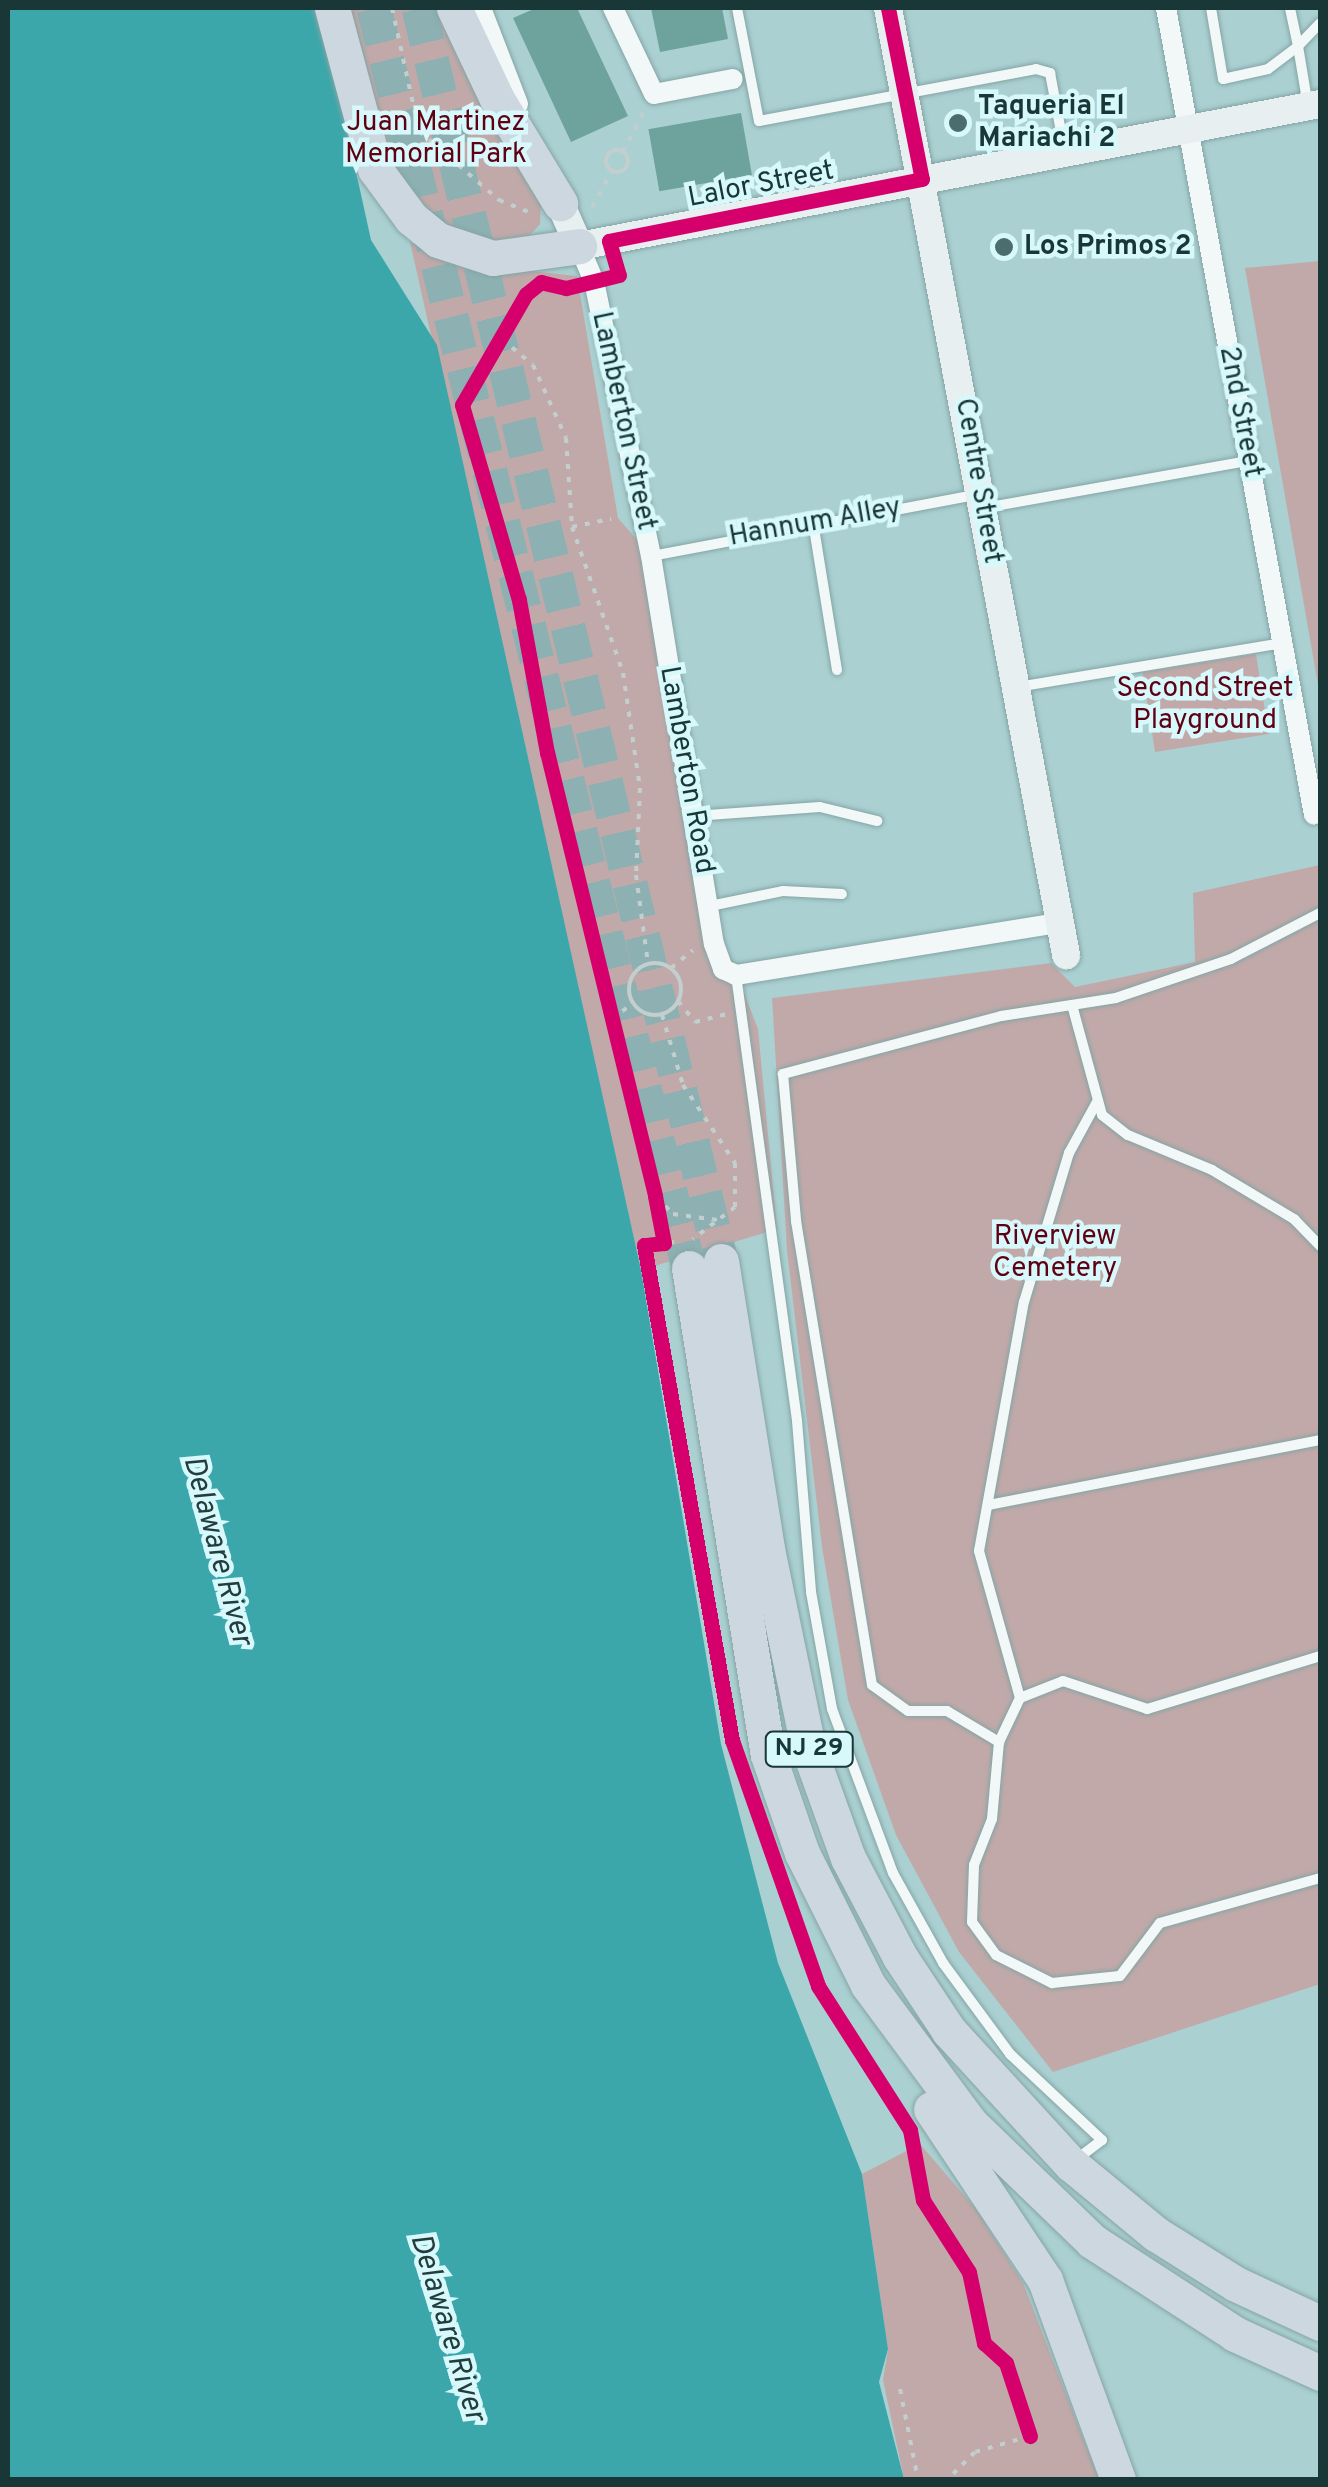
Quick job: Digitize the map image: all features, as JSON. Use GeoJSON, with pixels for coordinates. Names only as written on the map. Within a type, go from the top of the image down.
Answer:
{"type":"FeatureCollection","features":[{"type":"Feature","properties":{"kind":"highway"},"geometry":{"type":"LineString","coordinates":[[332,8],[370,158],[388,193],[411,218],[438,240],[493,258],[580,246]]}},
{"type":"Feature","properties":{"kind":"highway"},"geometry":{"type":"LineString","coordinates":[[454,8],[490,86],[561,208]]}},
{"type":"Feature","properties":{"kind":"highway","name":"NJ 29"},"geometry":{"type":"LineString","coordinates":[[691,1258],[767,1549],[822,1791],[873,1909],[948,2031],[1070,2164],[1156,2234],[1236,2284],[1320,2322]]}},
{"type":"Feature","properties":{"kind":"highway","name":"NJ 29"},"geometry":{"type":"LineString","coordinates":[[691,1258],[768,1755],[802,1854],[868,1984],[971,2124],[1092,2241],[1235,2334],[1320,2373]]}},
{"type":"Feature","properties":{"kind":"highway"},"geometry":{"type":"LineString","coordinates":[[868,1984],[898,2068],[1045,2280],[1118,2480]]}},
{"type":"Feature","properties":{"kind":"street","name":"Lamberton Street"},"geometry":{"type":"LineString","coordinates":[[481,8],[594,281],[651,556]]}},
{"type":"Feature","properties":{"kind":"street"},"geometry":{"type":"LineString","coordinates":[[613,8],[654,94],[733,79]]}},
{"type":"Feature","properties":{"kind":"street","name":"Centre Street"},"geometry":{"type":"LineString","coordinates":[[888,8],[1066,954]]}},
{"type":"Feature","properties":{"kind":"street","name":"2nd Street"},"geometry":{"type":"LineString","coordinates":[[1166,8],[1314,816]]}},
{"type":"Feature","properties":{"kind":"street","name":"Lalor Street"},"geometry":{"type":"LineString","coordinates":[[580,246],[1314,106]]}},
{"type":"Feature","properties":{"kind":"street","name":"Lamberton Road"},"geometry":{"type":"LineString","coordinates":[[651,556],[714,944],[723,969],[736,981]]}},
{"type":"Feature","properties":{"kind":"street"},"geometry":{"type":"LineString","coordinates":[[736,981],[1058,923]]}},
{"type":"Feature","properties":{"kind":"lane"},"geometry":{"type":"LineString","coordinates":[[737,8],[759,121],[1036,70],[1050,73],[1064,153]]}},
{"type":"Feature","properties":{"kind":"lane"},"geometry":{"type":"LineString","coordinates":[[1211,8],[1223,79],[1268,69],[1319,28]]}},
{"type":"Feature","properties":{"kind":"lane"},"geometry":{"type":"LineString","coordinates":[[1290,8],[1314,106]]}},
{"type":"Feature","properties":{"kind":"lane","name":"Hannum Alley"},"geometry":{"type":"LineString","coordinates":[[651,556],[813,522],[1249,461]]}},
{"type":"Feature","properties":{"kind":"lane"},"geometry":{"type":"LineString","coordinates":[[813,522],[837,670]]}},
{"type":"Feature","properties":{"kind":"lane"},"geometry":{"type":"LineString","coordinates":[[1015,688],[1283,643]]}},
{"type":"Feature","properties":{"kind":"lane"},"geometry":{"type":"LineString","coordinates":[[694,816],[820,807],[876,821]]}},
{"type":"Feature","properties":{"kind":"lane"},"geometry":{"type":"LineString","coordinates":[[710,906],[783,891],[842,894]]}},
{"type":"Feature","properties":{"kind":"lane"},"geometry":{"type":"LineString","coordinates":[[1000,1742],[948,1711],[908,1711],[872,1684],[796,1222],[783,1074],[1002,1016],[1116,998],[1231,960],[1320,913]]}},
{"type":"Feature","properties":{"kind":"lane"},"geometry":{"type":"LineString","coordinates":[[736,981],[797,1421],[811,1592],[832,1710],[892,1873],[943,1962],[1010,2054],[1102,2140],[1070,2164]]}},
{"type":"Feature","properties":{"kind":"lane"},"geometry":{"type":"LineString","coordinates":[[1072,1005],[1102,1115],[1128,1135],[1212,1170],[1294,1219],[1320,1246]]}},
{"type":"Feature","properties":{"kind":"lane"},"geometry":{"type":"LineString","coordinates":[[1098,1100],[1069,1153],[1024,1302],[980,1551],[1020,1698],[1000,1742],[992,1819],[974,1865],[972,1922],[996,1955],[1052,1984],[1120,1976],[1160,1923],[1320,1878]]}},
{"type":"Feature","properties":{"kind":"lane"},"geometry":{"type":"LineString","coordinates":[[988,1505],[1320,1440]]}},
{"type":"Feature","properties":{"kind":"lane"},"geometry":{"type":"LineString","coordinates":[[1020,1698],[1063,1681],[1147,1709],[1320,1656]]}},
{"type":"Feature","properties":{"kind":"path"},"geometry":{"type":"LineString","coordinates":[[392,8],[419,131],[499,200],[561,208],[612,171],[626,168],[623,152],[645,109]]}},
{"type":"Feature","properties":{"kind":"path"},"geometry":{"type":"LineString","coordinates":[[612,171],[607,155],[623,152]]}},
{"type":"Feature","properties":{"kind":"path"},"geometry":{"type":"LineString","coordinates":[[542,282],[520,299],[502,339],[462,405],[520,600],[546,752],[655,1196],[691,1258]]}},
{"type":"Feature","properties":{"kind":"path"},"geometry":{"type":"LineString","coordinates":[[502,339],[532,365],[566,438],[572,527],[623,673],[635,730],[636,875],[648,964]]}},
{"type":"Feature","properties":{"kind":"path"},"geometry":{"type":"LineString","coordinates":[[572,527],[612,519]]}},
{"type":"Feature","properties":{"kind":"path"},"geometry":{"type":"LineString","coordinates":[[671,968],[680,954],[700,947]]}},
{"type":"Feature","properties":{"kind":"path"},"geometry":{"type":"LineString","coordinates":[[648,964],[671,968],[680,983],[678,1001],[662,1014],[646,1014],[632,1004],[630,980],[648,964]]}},
{"type":"Feature","properties":{"kind":"path"},"geometry":{"type":"LineString","coordinates":[[678,1001],[695,1022],[711,1022],[732,1008],[736,981]]}},
{"type":"Feature","properties":{"kind":"path"},"geometry":{"type":"LineString","coordinates":[[610,1020],[632,1004]]}},
{"type":"Feature","properties":{"kind":"path"},"geometry":{"type":"LineString","coordinates":[[662,1014],[683,1085],[735,1162],[735,1206],[692,1240],[691,1258]]}},
{"type":"Feature","properties":{"kind":"path"},"geometry":{"type":"LineString","coordinates":[[655,1196],[673,1214],[718,1220]]}},
{"type":"Feature","properties":{"kind":"path"},"geometry":{"type":"LineString","coordinates":[[691,1258],[644,1244],[745,1787],[818,1986],[910,2130],[924,2200],[969,2272],[984,2343],[1006,2363],[1030,2436],[976,2452],[946,2480]]}},
{"type":"Feature","properties":{"kind":"path"},"geometry":{"type":"LineString","coordinates":[[900,2389],[918,2480]]}},
{"type":"Feature","properties":{"kind":"green space","name":"Juan Martinez Memorial Park"},"geometry":{"type":"Polygon","coordinates":[[[343,8],[441,8],[541,202],[540,224],[525,241],[509,245],[443,226],[398,194],[343,8]]]}},
{"type":"Feature","properties":{"kind":"green space","name":"Juan Martinez Memorial Park"},"geometry":{"type":"Polygon","coordinates":[[[410,242],[468,264],[577,276],[618,518],[651,556],[710,906],[758,1029],[777,1229],[641,1270],[410,242]]]}},
{"type":"Feature","properties":{"kind":"green space"},"geometry":{"type":"Polygon","coordinates":[[[1320,261],[1320,696],[1245,268],[1320,261]]]}},
{"type":"Feature","properties":{"kind":"green space","name":"Second Street Playground"},"geometry":{"type":"Polygon","coordinates":[[[1256,654],[1269,734],[1155,752],[1142,672],[1256,654]]]}},
{"type":"Feature","properties":{"kind":"green space","name":"Riverview Cemetery"},"geometry":{"type":"Polygon","coordinates":[[[1320,865],[1320,1984],[1053,2072],[959,1952],[896,1835],[848,1700],[822,1547],[787,1250],[772,998],[1051,963],[1075,987],[1195,962],[1193,893],[1320,865]]]}},
{"type":"Feature","properties":{"kind":"green space"},"geometry":{"type":"Polygon","coordinates":[[[920,2144],[976,2209],[1023,2283],[1099,2479],[904,2479],[883,2380],[888,2349],[862,2174],[920,2144]]]}},
{"type":"Feature","properties":{"kind":"water","name":"Delaware River"},"geometry":{"type":"Polygon","coordinates":[[[8,8],[320,8],[371,240],[437,345],[641,1270],[721,1744],[778,1963],[862,2174],[888,2349],[879,2382],[904,2479],[8,2480],[8,8]]]}},
{"type":"Feature","properties":{"kind":"building"},"geometry":{"type":"Polygon","coordinates":[[[536,8],[577,8],[628,116],[571,142],[513,18],[536,8]]]}},
{"type":"Feature","properties":{"kind":"building"},"geometry":{"type":"Polygon","coordinates":[[[651,8],[722,8],[728,39],[660,52],[651,8]]]}},
{"type":"Feature","properties":{"kind":"building"},"geometry":{"type":"Polygon","coordinates":[[[741,113],[752,175],[659,191],[648,129],[741,113]]]}},
{"type":"Feature","properties":{"kind":"tunnel"},"geometry":{"type":"LineString","coordinates":[[374,8],[689,1268]]}},
{"type":"Feature","properties":{"kind":"tunnel"},"geometry":{"type":"LineString","coordinates":[[419,8],[721,1261]]}},
{"type":"Feature","properties":{"kind":"cycle path"},"geometry":{"type":"LineString","coordinates":[[888,8],[922,179],[609,241],[619,275],[566,288],[541,282],[526,294],[462,405],[519,600],[547,752],[655,1196],[664,1243],[644,1245],[732,1740],[818,1986],[910,2130],[923,2200],[969,2272],[984,2343],[1006,2363],[1030,2436]]}},
{"type":"Feature","properties":{"kind":"place","name":"Taqueria El Mariachi 2"},"geometry":{"type":"Point","coordinates":[958,123]}},
{"type":"Feature","properties":{"kind":"place","name":"Los Primos 2"},"geometry":{"type":"Point","coordinates":[1004,247]}}]}
